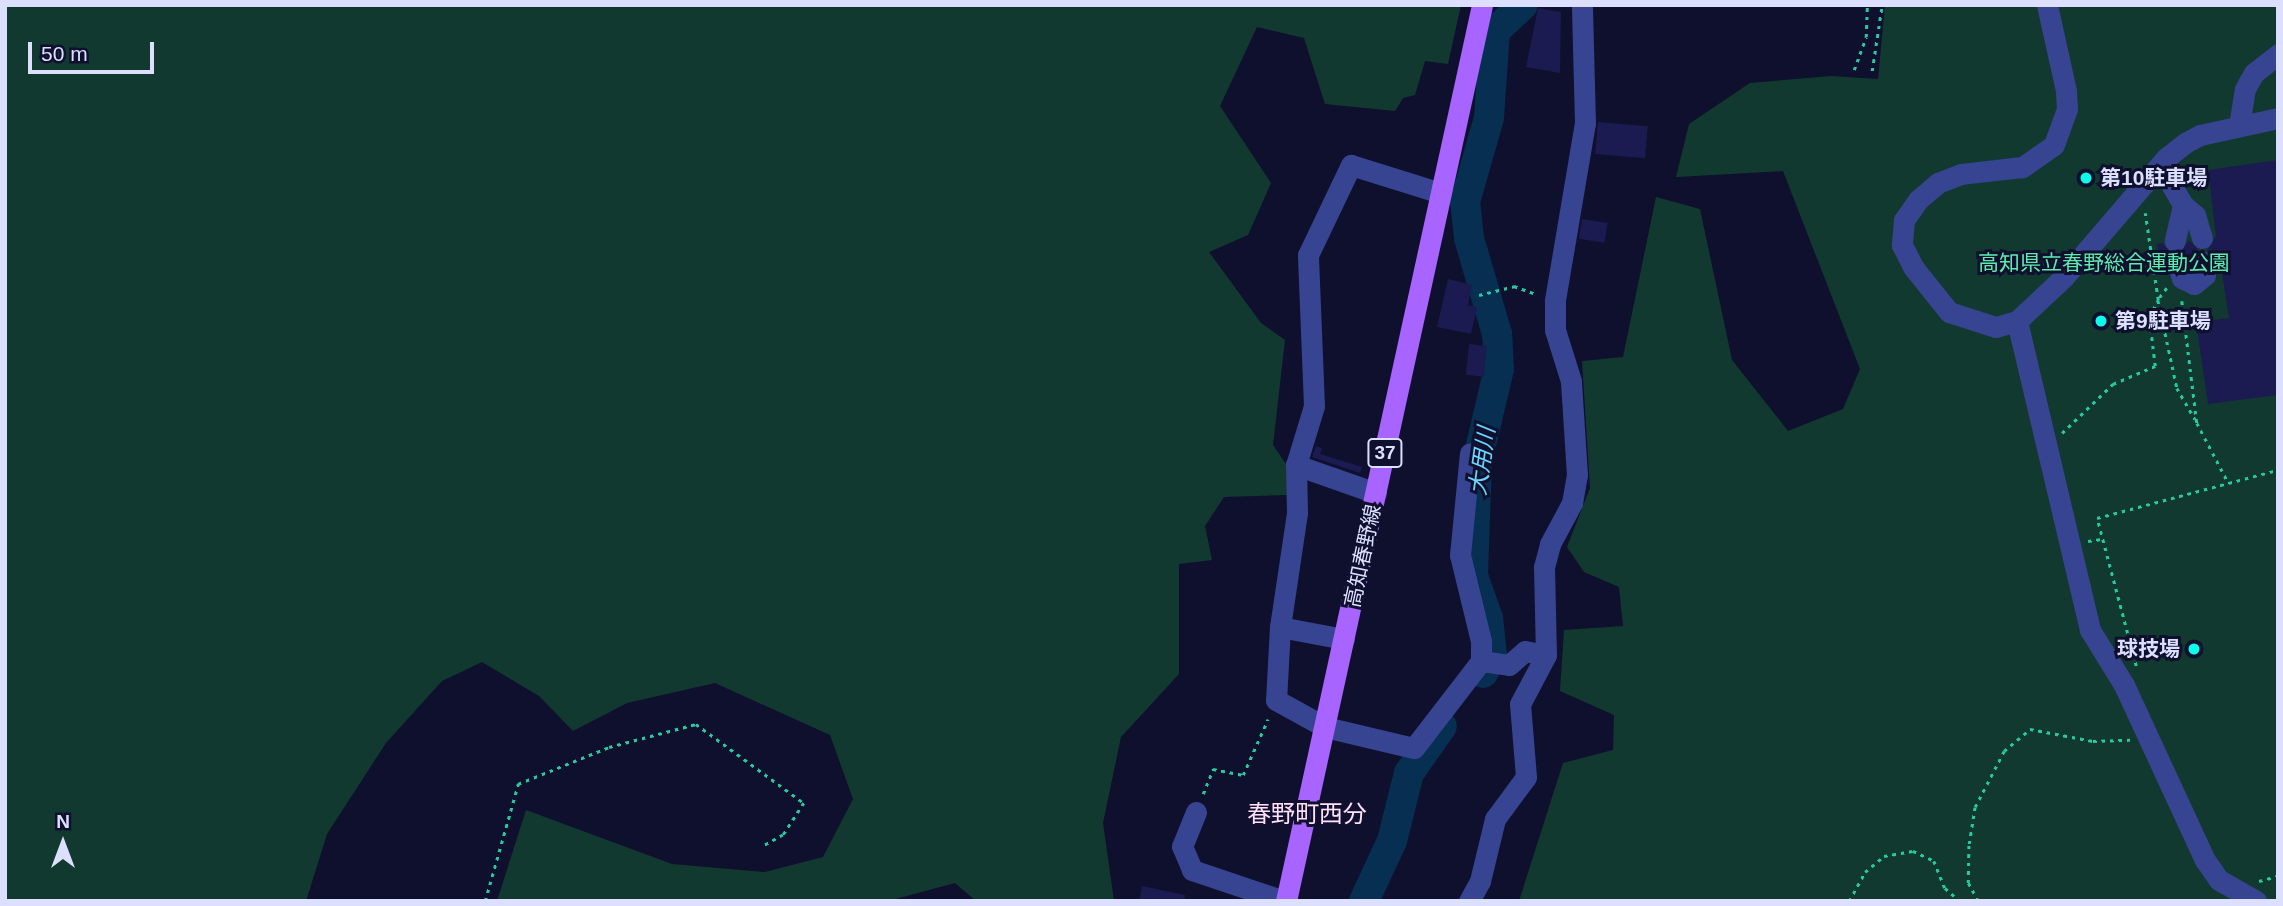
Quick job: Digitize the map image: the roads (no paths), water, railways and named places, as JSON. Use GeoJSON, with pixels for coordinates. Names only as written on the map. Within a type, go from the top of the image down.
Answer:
{"type":"FeatureCollection","features":[{"type":"Feature","properties":{"kind":"main road","name":"高知春野線"},"geometry":{"type":"LineString","coordinates":[[1285,901],[1377,494],[1482,5]]}},
{"type":"Feature","properties":{"kind":"street"},"geometry":{"type":"LineString","coordinates":[[1469,901],[1480,881],[1495,819],[1526,777],[1520,704],[1546,655],[1544,567],[1550,544],[1572,503],[1577,474],[1571,381],[1555,330],[1555,300],[1585,123],[1582,5]]}},
{"type":"Feature","properties":{"kind":"street"},"geometry":{"type":"LineString","coordinates":[[2047,5],[2066,91],[2067,109],[2054,145],[2022,167],[1961,174],[1938,183],[1918,200],[1904,220],[1902,246],[1913,267],[1949,312],[1996,327],[2017,321],[2064,277],[2160,164],[2200,135],[2278,118]]}},
{"type":"Feature","properties":{"kind":"street"},"geometry":{"type":"LineString","coordinates":[[2239,126],[2245,89],[2254,73],[2278,54]]}},
{"type":"Feature","properties":{"kind":"street"},"geometry":{"type":"LineString","coordinates":[[2160,164],[2183,205],[2195,215],[2202,238]]}},
{"type":"Feature","properties":{"kind":"street"},"geometry":{"type":"LineString","coordinates":[[1441,193],[1351,165],[1308,255],[1314,406],[1296,465],[1297,513],[1280,627],[1276,700],[1325,727],[1413,748],[1489,662]]}},
{"type":"Feature","properties":{"kind":"street"},"geometry":{"type":"LineString","coordinates":[[2175,241],[2183,205]]}},
{"type":"Feature","properties":{"kind":"street"},"geometry":{"type":"LineString","coordinates":[[2178,269],[2194,284],[2204,275],[2205,262]]}},
{"type":"Feature","properties":{"kind":"street"},"geometry":{"type":"LineString","coordinates":[[2017,321],[2090,630],[2123,685],[2204,860],[2219,880],[2256,901]]}},
{"type":"Feature","properties":{"kind":"street"},"geometry":{"type":"LineString","coordinates":[[1470,453],[1460,555],[1481,641],[1489,662]]}},
{"type":"Feature","properties":{"kind":"street"},"geometry":{"type":"LineString","coordinates":[[1296,465],[1377,494]]}},
{"type":"Feature","properties":{"kind":"street"},"geometry":{"type":"LineString","coordinates":[[1280,627],[1344,639]]}},
{"type":"Feature","properties":{"kind":"street"},"geometry":{"type":"LineString","coordinates":[[1489,662],[1513,664],[1525,651],[1546,655]]}},
{"type":"Feature","properties":{"kind":"street"},"geometry":{"type":"LineString","coordinates":[[1196,812],[1182,846],[1192,870],[1285,901]]}},
{"type":"Feature","properties":{"kind":"waterway","name":"大用川"},"geometry":{"type":"LineString","coordinates":[[1483,673],[1492,655],[1488,618],[1473,576],[1477,462],[1499,369],[1497,334],[1469,238],[1465,202],[1489,118],[1495,31],[1523,5]]}},
{"type":"Feature","properties":{"kind":"waterway","name":"大用川"},"geometry":{"type":"LineString","coordinates":[[1364,901],[1392,841],[1409,773],[1442,726]]}},
{"type":"Feature","properties":{"kind":"place","name":"第10駐車場"},"geometry":{"type":"Point","coordinates":[2086,178]}},
{"type":"Feature","properties":{"kind":"place","name":"第9駐車場"},"geometry":{"type":"Point","coordinates":[2101,321]}},
{"type":"Feature","properties":{"kind":"place","name":"球技場"},"geometry":{"type":"Point","coordinates":[2194,649]}},
{"type":"Feature","properties":{"kind":"district","name":"春野町西分"},"geometry":{"type":"Point","coordinates":[1307,814]}},
{"type":"Feature","properties":{"kind":"park label","name":"高知県立春野総合運動公園"},"geometry":{"type":"Point","coordinates":[2104,263]}}]}
